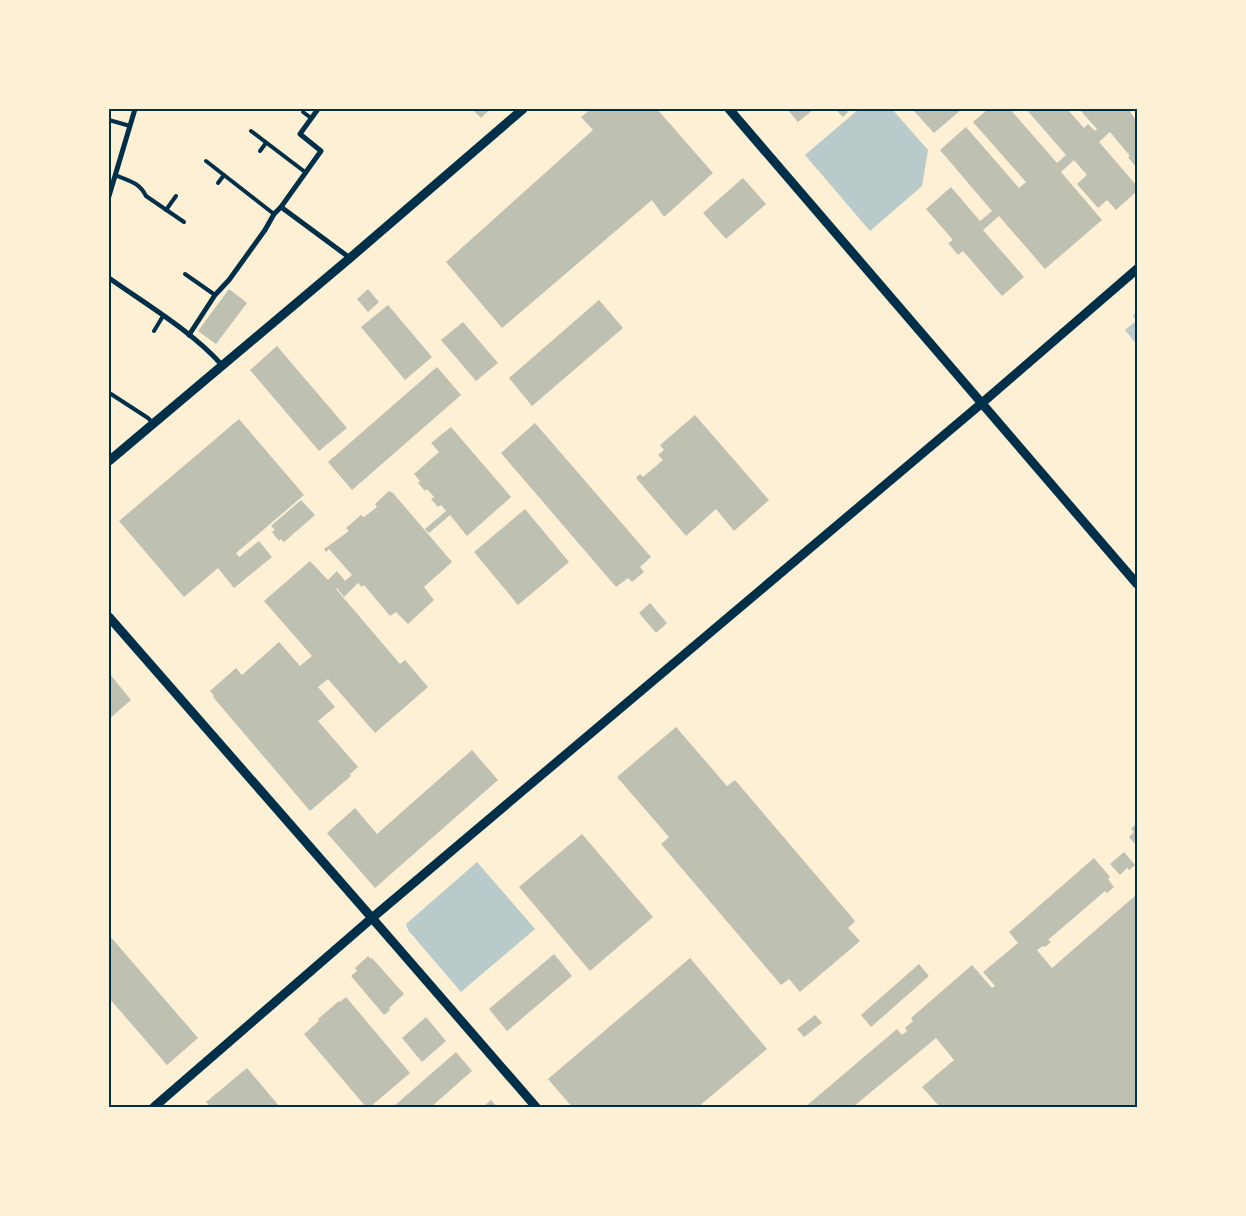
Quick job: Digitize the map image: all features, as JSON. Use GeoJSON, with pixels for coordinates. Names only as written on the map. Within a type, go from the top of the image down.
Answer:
{"type":"FeatureCollection","features":[{"type":"Feature","properties":{"kind":"street"},"geometry":{"type":"LineString","coordinates":[[109,196],[135,109]]}},
{"type":"Feature","properties":{"kind":"street"},"geometry":{"type":"LineString","coordinates":[[189,335],[215,295],[229,280],[274,214],[321,151],[300,134],[318,109]]}},
{"type":"Feature","properties":{"kind":"street"},"geometry":{"type":"LineString","coordinates":[[109,461],[523,109]]}},
{"type":"Feature","properties":{"kind":"street"},"geometry":{"type":"LineString","coordinates":[[729,109],[1137,584]]}},
{"type":"Feature","properties":{"kind":"street"},"geometry":{"type":"LineString","coordinates":[[281,207],[350,258]]}},
{"type":"Feature","properties":{"kind":"street"},"geometry":{"type":"LineString","coordinates":[[154,1107],[372,918],[982,404],[1137,269]]}},
{"type":"Feature","properties":{"kind":"street"},"geometry":{"type":"LineString","coordinates":[[109,278],[189,335],[222,365]]}},
{"type":"Feature","properties":{"kind":"street"},"geometry":{"type":"LineString","coordinates":[[109,617],[536,1107]]}},
{"type":"Feature","properties":{"kind":"lane"},"geometry":{"type":"LineString","coordinates":[[303,112],[311,118]]}},
{"type":"Feature","properties":{"kind":"lane"},"geometry":{"type":"LineString","coordinates":[[109,120],[130,126]]}},
{"type":"Feature","properties":{"kind":"lane"},"geometry":{"type":"LineString","coordinates":[[251,131],[305,172]]}},
{"type":"Feature","properties":{"kind":"lane"},"geometry":{"type":"LineString","coordinates":[[260,151],[266,143]]}},
{"type":"Feature","properties":{"kind":"lane"},"geometry":{"type":"LineString","coordinates":[[206,161],[274,214]]}},
{"type":"Feature","properties":{"kind":"lane"},"geometry":{"type":"LineString","coordinates":[[115,175],[138,185],[146,196],[184,222]]}},
{"type":"Feature","properties":{"kind":"lane"},"geometry":{"type":"LineString","coordinates":[[218,183],[224,175]]}},
{"type":"Feature","properties":{"kind":"lane"},"geometry":{"type":"LineString","coordinates":[[166,210],[176,196]]}},
{"type":"Feature","properties":{"kind":"lane"},"geometry":{"type":"LineString","coordinates":[[185,274],[215,295]]}},
{"type":"Feature","properties":{"kind":"lane"},"geometry":{"type":"LineString","coordinates":[[154,331],[163,316]]}},
{"type":"Feature","properties":{"kind":"lane"},"geometry":{"type":"LineString","coordinates":[[111,394],[153,423]]}},
{"type":"Feature","properties":{"kind":"shaded area"},"geometry":{"type":"Polygon","coordinates":[[[859,109],[892,109],[928,150],[922,186],[870,231],[805,155],[859,109]]]}},
{"type":"Feature","properties":{"kind":"shaded area"},"geometry":{"type":"Polygon","coordinates":[[[1137,312],[1137,345],[1125,330],[1136,321],[1133,315],[1137,312]]]}},
{"type":"Feature","properties":{"kind":"shaded area"},"geometry":{"type":"Polygon","coordinates":[[[477,862],[535,929],[461,992],[408,930],[406,924],[477,862]]]}},
{"type":"Feature","properties":{"kind":"building"},"geometry":{"type":"Polygon","coordinates":[[[472,109],[490,109],[481,118],[472,109]]]}},
{"type":"Feature","properties":{"kind":"building"},"geometry":{"type":"Polygon","coordinates":[[[591,109],[657,109],[713,173],[664,217],[652,200],[502,328],[446,262],[593,130],[581,117],[591,109]]]}},
{"type":"Feature","properties":{"kind":"building"},"geometry":{"type":"Polygon","coordinates":[[[787,109],[814,109],[798,122],[787,109]]]}},
{"type":"Feature","properties":{"kind":"building"},"geometry":{"type":"Polygon","coordinates":[[[840,109],[848,112],[843,117],[837,111],[840,109]]]}},
{"type":"Feature","properties":{"kind":"building"},"geometry":{"type":"Polygon","coordinates":[[[912,109],[962,109],[934,133],[912,109]]]}},
{"type":"Feature","properties":{"kind":"building"},"geometry":{"type":"Polygon","coordinates":[[[988,109],[1010,109],[1057,163],[1066,155],[1026,109],[1067,109],[1084,128],[1088,124],[1095,131],[1097,129],[1079,109],[1134,109],[1130,112],[1137,121],[1137,168],[1128,157],[1130,156],[1110,132],[1099,142],[1137,186],[1137,191],[1116,210],[1107,200],[1098,208],[1077,184],[1087,175],[1074,160],[1061,172],[1102,220],[1045,269],[999,216],[983,230],[1024,277],[1002,296],[963,251],[958,255],[948,243],[953,240],[926,209],[951,187],[980,221],[992,211],[940,150],[966,127],[1019,188],[1026,182],[973,122],[988,109]]]}},
{"type":"Feature","properties":{"kind":"building"},"geometry":{"type":"Polygon","coordinates":[[[743,178],[766,204],[726,239],[703,213],[743,178]]]}},
{"type":"Feature","properties":{"kind":"building"},"geometry":{"type":"Polygon","coordinates":[[[229,289],[247,303],[216,344],[198,331],[229,289]]]}},
{"type":"Feature","properties":{"kind":"building"},"geometry":{"type":"Polygon","coordinates":[[[368,289],[379,302],[368,312],[357,299],[368,289]]]}},
{"type":"Feature","properties":{"kind":"building"},"geometry":{"type":"Polygon","coordinates":[[[599,300],[623,328],[532,406],[509,378],[599,300]]]}},
{"type":"Feature","properties":{"kind":"building"},"geometry":{"type":"Polygon","coordinates":[[[388,305],[432,357],[405,380],[361,327],[388,305]]]}},
{"type":"Feature","properties":{"kind":"building"},"geometry":{"type":"Polygon","coordinates":[[[463,322],[498,363],[476,381],[441,340],[463,322]]]}},
{"type":"Feature","properties":{"kind":"building"},"geometry":{"type":"Polygon","coordinates":[[[277,346],[347,428],[319,451],[250,370],[277,346]]]}},
{"type":"Feature","properties":{"kind":"building"},"geometry":{"type":"Polygon","coordinates":[[[437,367],[461,395],[352,490],[328,462],[437,367]]]}},
{"type":"Feature","properties":{"kind":"building"},"geometry":{"type":"Polygon","coordinates":[[[695,415],[769,500],[734,531],[716,509],[686,536],[636,478],[640,474],[643,477],[663,460],[658,455],[664,450],[660,445],[695,415]]]}},
{"type":"Feature","properties":{"kind":"building"},"geometry":{"type":"Polygon","coordinates":[[[239,419],[304,495],[236,553],[239,557],[259,541],[272,557],[234,588],[218,568],[184,597],[119,521],[239,419]]]}},
{"type":"Feature","properties":{"kind":"building"},"geometry":{"type":"Polygon","coordinates":[[[535,423],[651,557],[640,567],[644,572],[632,582],[628,578],[616,587],[501,453],[535,423]]]}},
{"type":"Feature","properties":{"kind":"building"},"geometry":{"type":"Polygon","coordinates":[[[451,427],[511,497],[467,536],[450,515],[429,533],[425,529],[446,511],[441,505],[438,507],[431,499],[434,497],[418,483],[420,481],[414,474],[439,452],[431,443],[451,427]]]}},
{"type":"Feature","properties":{"kind":"building"},"geometry":{"type":"Polygon","coordinates":[[[389,491],[393,493],[452,562],[424,587],[434,600],[408,624],[396,612],[390,616],[364,585],[362,587],[358,583],[344,597],[336,589],[400,664],[405,660],[428,687],[375,733],[328,679],[318,687],[335,707],[318,721],[358,767],[350,774],[351,776],[310,811],[213,697],[210,691],[236,668],[242,675],[279,642],[300,666],[312,656],[264,601],[310,561],[328,580],[337,571],[345,581],[352,575],[329,549],[326,552],[324,549],[349,531],[346,528],[361,515],[364,517],[377,507],[375,504],[389,491]]]}},
{"type":"Feature","properties":{"kind":"building"},"geometry":{"type":"Polygon","coordinates":[[[301,500],[315,515],[284,542],[281,539],[279,541],[272,532],[275,530],[271,526],[301,500]]]}},
{"type":"Feature","properties":{"kind":"building"},"geometry":{"type":"Polygon","coordinates":[[[525,509],[569,562],[518,605],[474,552],[525,509]]]}},
{"type":"Feature","properties":{"kind":"building"},"geometry":{"type":"Polygon","coordinates":[[[650,603],[667,623],[656,633],[639,613],[650,603]]]}},
{"type":"Feature","properties":{"kind":"building"},"geometry":{"type":"Polygon","coordinates":[[[109,673],[131,700],[109,719],[109,673]]]}},
{"type":"Feature","properties":{"kind":"building"},"geometry":{"type":"Polygon","coordinates":[[[676,727],[727,786],[735,780],[855,921],[848,928],[860,941],[800,992],[789,979],[781,985],[661,844],[669,837],[617,777],[676,727]]]}},
{"type":"Feature","properties":{"kind":"building"},"geometry":{"type":"Polygon","coordinates":[[[472,750],[498,780],[375,888],[327,833],[355,808],[377,834],[472,750]]]}},
{"type":"Feature","properties":{"kind":"building"},"geometry":{"type":"Polygon","coordinates":[[[1137,823],[1137,846],[1129,837],[1134,832],[1131,829],[1137,823]]]}},
{"type":"Feature","properties":{"kind":"building"},"geometry":{"type":"Polygon","coordinates":[[[582,834],[653,917],[590,971],[519,887],[582,834]]]}},
{"type":"Feature","properties":{"kind":"building"},"geometry":{"type":"Polygon","coordinates":[[[1124,852],[1135,865],[1129,870],[1127,868],[1120,875],[1110,864],[1124,852]]]}},
{"type":"Feature","properties":{"kind":"building"},"geometry":{"type":"Polygon","coordinates":[[[1094,858],[1110,877],[1108,879],[1114,887],[1107,893],[1105,891],[1048,940],[1051,942],[1045,947],[1043,946],[1037,950],[1052,968],[1137,896],[1137,1107],[940,1107],[922,1087],[954,1060],[936,1038],[853,1107],[805,1107],[897,1029],[902,1035],[907,1031],[905,1028],[913,1021],[911,1018],[972,965],[992,988],[995,986],[983,972],[1018,943],[1009,932],[1094,858]]]}},
{"type":"Feature","properties":{"kind":"building"},"geometry":{"type":"Polygon","coordinates":[[[109,935],[198,1038],[167,1065],[109,998],[109,935]]]}},
{"type":"Feature","properties":{"kind":"building"},"geometry":{"type":"Polygon","coordinates":[[[554,954],[572,976],[507,1031],[489,1009],[554,954]]]}},
{"type":"Feature","properties":{"kind":"building"},"geometry":{"type":"Polygon","coordinates":[[[368,956],[372,958],[404,994],[384,1015],[351,976],[357,971],[355,968],[368,956]]]}},
{"type":"Feature","properties":{"kind":"building"},"geometry":{"type":"Polygon","coordinates":[[[690,958],[767,1049],[698,1107],[572,1107],[548,1079],[690,958]]]}},
{"type":"Feature","properties":{"kind":"building"},"geometry":{"type":"Polygon","coordinates":[[[919,964],[929,976],[871,1027],[861,1015],[919,964]]]}},
{"type":"Feature","properties":{"kind":"building"},"geometry":{"type":"Polygon","coordinates":[[[346,997],[410,1073],[370,1107],[366,1107],[304,1034],[319,1021],[318,1019],[346,997]]]}},
{"type":"Feature","properties":{"kind":"building"},"geometry":{"type":"Polygon","coordinates":[[[815,1015],[822,1023],[804,1037],[797,1029],[815,1015]]]}},
{"type":"Feature","properties":{"kind":"building"},"geometry":{"type":"Polygon","coordinates":[[[426,1017],[446,1041],[422,1062],[402,1038],[426,1017]]]}},
{"type":"Feature","properties":{"kind":"building"},"geometry":{"type":"Polygon","coordinates":[[[456,1052],[472,1071],[431,1107],[393,1107],[456,1052]]]}},
{"type":"Feature","properties":{"kind":"building"},"geometry":{"type":"Polygon","coordinates":[[[247,1068],[280,1107],[211,1107],[206,1102],[247,1068]]]}},
{"type":"Feature","properties":{"kind":"building"},"geometry":{"type":"Polygon","coordinates":[[[491,1100],[497,1107],[483,1107],[491,1100]]]}}]}
